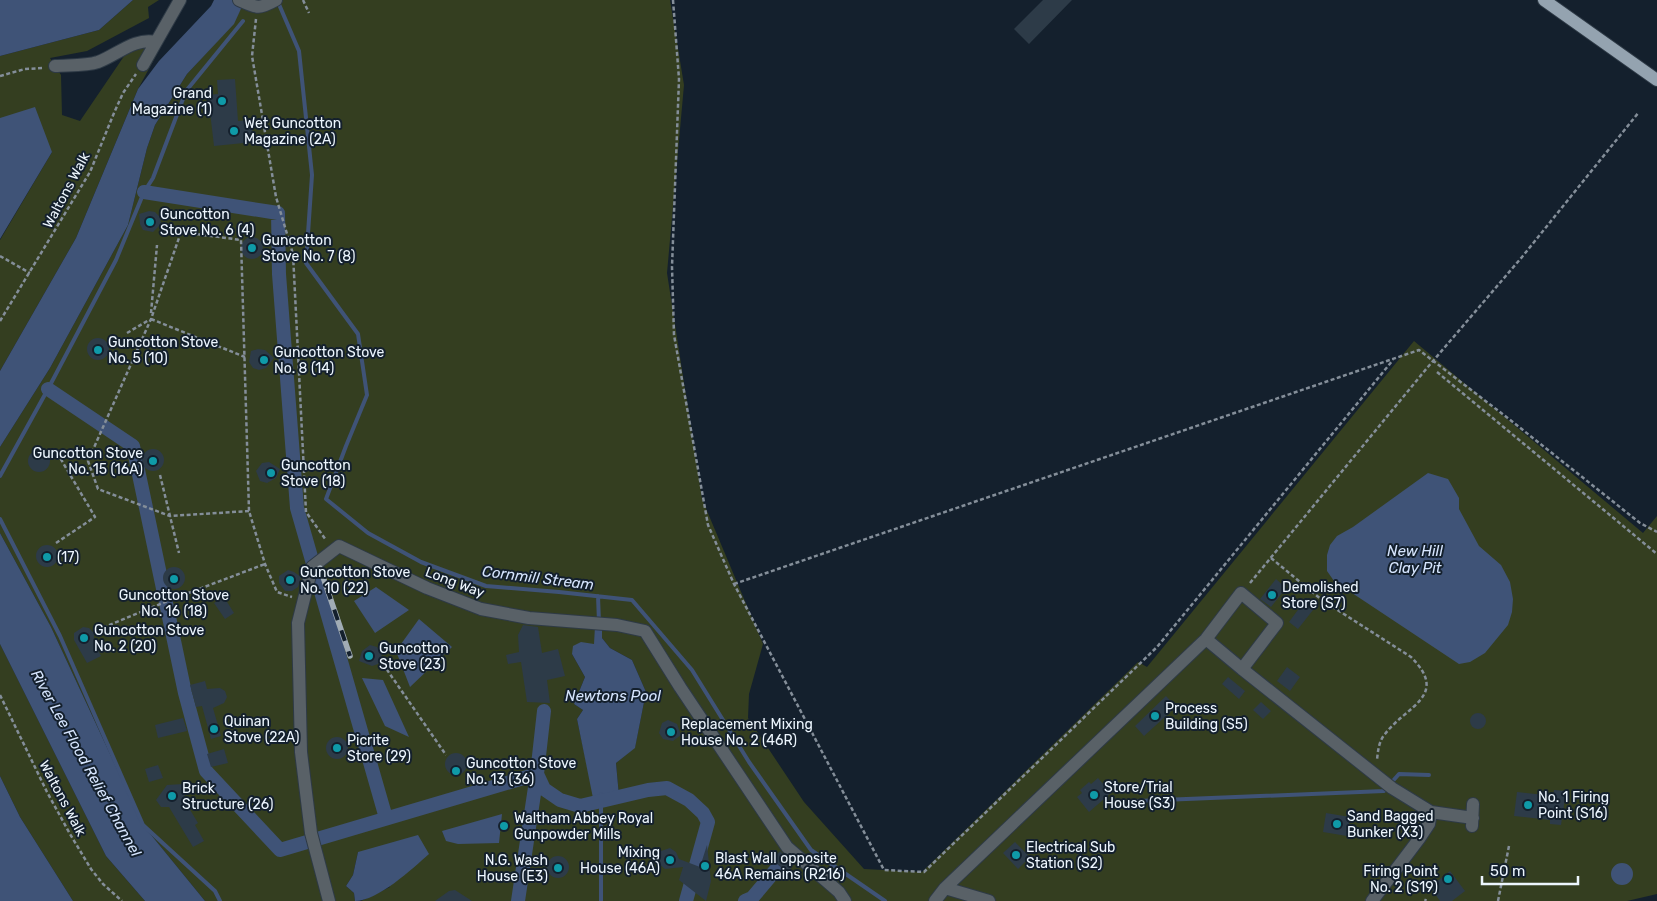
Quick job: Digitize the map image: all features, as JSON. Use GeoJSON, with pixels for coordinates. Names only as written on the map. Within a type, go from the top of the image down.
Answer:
{"type":"FeatureCollection","features":[{"type":"Feature","properties":{"kind":"main road"},"geometry":{"type":"LineString","coordinates":[[1544,0],[1657,80]]}},
{"type":"Feature","properties":{"kind":"lane"},"geometry":{"type":"LineString","coordinates":[[143,65],[180,0]]}},
{"type":"Feature","properties":{"kind":"lane"},"geometry":{"type":"LineString","coordinates":[[242,1],[260,8],[271,3]]}},
{"type":"Feature","properties":{"kind":"lane"},"geometry":{"type":"LineString","coordinates":[[55,66],[97,62],[139,42],[150,40],[156,42]]}},
{"type":"Feature","properties":{"kind":"lane","name":"Long Way"},"geometry":{"type":"LineString","coordinates":[[333,550],[339,546],[427,588],[482,609],[529,618],[617,625],[645,631],[680,687],[787,847],[839,892],[845,901]]}},
{"type":"Feature","properties":{"kind":"lane"},"geometry":{"type":"LineString","coordinates":[[329,901],[311,833],[301,752],[298,623],[302,601],[314,565],[333,550]]}},
{"type":"Feature","properties":{"kind":"lane"},"geometry":{"type":"LineString","coordinates":[[935,901],[945,888],[1206,639],[1241,594],[1278,623],[1242,669]]}},
{"type":"Feature","properties":{"kind":"lane"},"geometry":{"type":"LineString","coordinates":[[1206,639],[1389,785],[1431,812],[1473,822],[1473,804]]}},
{"type":"Feature","properties":{"kind":"lane"},"geometry":{"type":"LineString","coordinates":[[1372,901],[1429,824],[1431,812]]}},
{"type":"Feature","properties":{"kind":"lane"},"geometry":{"type":"LineString","coordinates":[[945,888],[989,901]]}},
{"type":"Feature","properties":{"kind":"path"},"geometry":{"type":"LineString","coordinates":[[303,0],[309,13]]}},
{"type":"Feature","properties":{"kind":"path"},"geometry":{"type":"LineString","coordinates":[[673,0],[679,79],[672,267],[674,335],[708,525],[734,584],[884,870],[924,872],[1157,647],[1393,360]]}},
{"type":"Feature","properties":{"kind":"path"},"geometry":{"type":"LineString","coordinates":[[256,18],[252,56],[276,197],[293,254],[306,512],[333,550]]}},
{"type":"Feature","properties":{"kind":"path","name":"Waltons Walk"},"geometry":{"type":"LineString","coordinates":[[0,322],[90,172],[123,93],[143,65]]}},
{"type":"Feature","properties":{"kind":"path"},"geometry":{"type":"LineString","coordinates":[[0,76],[25,69],[55,66]]}},
{"type":"Feature","properties":{"kind":"path"},"geometry":{"type":"LineString","coordinates":[[1241,594],[1522,257],[1639,112]]}},
{"type":"Feature","properties":{"kind":"path"},"geometry":{"type":"LineString","coordinates":[[249,511],[170,516],[98,489],[88,461],[151,319],[181,232],[241,240],[249,511],[265,564],[277,592],[302,601]]}},
{"type":"Feature","properties":{"kind":"path"},"geometry":{"type":"LineString","coordinates":[[151,319],[158,245]]}},
{"type":"Feature","properties":{"kind":"path"},"geometry":{"type":"LineString","coordinates":[[0,256],[30,273]]}},
{"type":"Feature","properties":{"kind":"path"},"geometry":{"type":"LineString","coordinates":[[127,334],[151,319]]}},
{"type":"Feature","properties":{"kind":"path"},"geometry":{"type":"LineString","coordinates":[[151,319],[245,357]]}},
{"type":"Feature","properties":{"kind":"path"},"geometry":{"type":"LineString","coordinates":[[734,584],[1419,350],[1640,523],[1657,532]]}},
{"type":"Feature","properties":{"kind":"path"},"geometry":{"type":"LineString","coordinates":[[1437,372],[1657,554]]}},
{"type":"Feature","properties":{"kind":"path"},"geometry":{"type":"LineString","coordinates":[[56,543],[95,517],[59,456]]}},
{"type":"Feature","properties":{"kind":"path"},"geometry":{"type":"LineString","coordinates":[[160,475],[179,553]]}},
{"type":"Feature","properties":{"kind":"path"},"geometry":{"type":"LineString","coordinates":[[1271,558],[1322,600],[1411,657],[1426,676],[1427,686],[1422,699],[1386,733],[1380,743],[1376,760],[1378,767]]}},
{"type":"Feature","properties":{"kind":"path"},"geometry":{"type":"LineString","coordinates":[[97,630],[265,564]]}},
{"type":"Feature","properties":{"kind":"path"},"geometry":{"type":"LineString","coordinates":[[383,664],[446,755]]}},
{"type":"Feature","properties":{"kind":"path","name":"Waltons Walk"},"geometry":{"type":"LineString","coordinates":[[0,695],[47,792],[74,841],[103,884],[122,901]]}},
{"type":"Feature","properties":{"kind":"path"},"geometry":{"type":"LineString","coordinates":[[1498,901],[1510,846]]}},
{"type":"Feature","properties":{"kind":"green space"},"geometry":{"type":"Polygon","coordinates":[[[133,0],[159,0],[148,7],[149,18],[87,51],[50,58],[61,75],[62,115],[80,121],[135,40],[157,54],[138,89],[76,238],[0,371],[0,240],[52,152],[0,118],[0,56],[99,30],[133,0]]]}},
{"type":"Feature","properties":{"kind":"green space"},"geometry":{"type":"Polygon","coordinates":[[[245,0],[670,0],[684,85],[667,273],[702,499],[763,644],[749,694],[748,718],[804,802],[864,869],[922,872],[1138,662],[1147,667],[1414,341],[1643,533],[1657,516],[1657,894],[1627,901],[361,901],[390,887],[358,852],[353,875],[346,886],[354,893],[355,901],[205,901],[143,825],[51,627],[0,533],[0,447],[50,368],[128,225],[147,148],[155,125],[187,74],[233,24],[245,0]],[[602,627],[594,645],[572,654],[585,677],[574,704],[583,710],[577,719],[594,798],[619,796],[616,763],[635,747],[646,692],[632,660],[610,648],[602,638],[602,627]]]}},
{"type":"Feature","properties":{"kind":"green space"},"geometry":{"type":"Polygon","coordinates":[[[0,644],[106,856],[145,901],[73,901],[20,817],[0,776],[0,644]]]}},
{"type":"Feature","properties":{"kind":"water"},"geometry":{"type":"Polygon","coordinates":[[[0,0],[133,0],[99,30],[0,56],[0,0]]]}},
{"type":"Feature","properties":{"kind":"water"},"geometry":{"type":"Polygon","coordinates":[[[214,0],[245,0],[234,24],[187,74],[155,125],[147,148],[128,225],[50,368],[0,447],[0,371],[76,238],[138,89],[159,61],[211,6],[214,0]]]}},
{"type":"Feature","properties":{"kind":"water"},"geometry":{"type":"Polygon","coordinates":[[[35,107],[52,152],[0,239],[0,118],[35,107]]]}},
{"type":"Feature","properties":{"kind":"water","name":"New Hill Clay Pit"},"geometry":{"type":"Polygon","coordinates":[[[1428,473],[1448,479],[1459,498],[1459,509],[1479,546],[1501,565],[1510,582],[1513,599],[1508,625],[1485,653],[1470,662],[1459,664],[1334,581],[1327,571],[1327,555],[1330,545],[1337,536],[1353,527],[1428,473]]]}},
{"type":"Feature","properties":{"kind":"water","name":"River Lee Flood Relief Channel"},"geometry":{"type":"Polygon","coordinates":[[[0,533],[51,627],[143,825],[205,901],[145,901],[106,856],[0,644],[0,533]]]}},
{"type":"Feature","properties":{"kind":"water"},"geometry":{"type":"Polygon","coordinates":[[[376,587],[409,610],[375,633],[354,601],[376,587]]]}},
{"type":"Feature","properties":{"kind":"water"},"geometry":{"type":"Polygon","coordinates":[[[419,619],[452,647],[410,687],[396,651],[419,619]]]}},
{"type":"Feature","properties":{"kind":"water","name":"Newtons Pool"},"geometry":{"type":"Polygon","coordinates":[[[595,626],[602,627],[602,638],[610,648],[632,660],[646,692],[635,748],[616,763],[619,796],[593,798],[577,719],[583,710],[574,704],[585,677],[572,654],[573,646],[581,642],[594,644],[595,626]]]}},
{"type":"Feature","properties":{"kind":"water"},"geometry":{"type":"Polygon","coordinates":[[[362,678],[383,680],[409,737],[385,726],[362,678]]]}},
{"type":"Feature","properties":{"kind":"water"},"geometry":{"type":"Polygon","coordinates":[[[0,776],[20,817],[73,901],[0,901],[0,776]]]}},
{"type":"Feature","properties":{"kind":"water"},"geometry":{"type":"Polygon","coordinates":[[[502,814],[499,843],[458,844],[446,841],[442,831],[502,814]]]}},
{"type":"Feature","properties":{"kind":"water"},"geometry":{"type":"Polygon","coordinates":[[[418,835],[429,854],[384,890],[364,900],[355,901],[354,893],[346,886],[353,875],[358,852],[418,835]]]}},
{"type":"Feature","properties":{"kind":"water"},"geometry":{"type":"Polygon","coordinates":[[[1622,863],[1630,866],[1633,874],[1630,882],[1622,885],[1614,882],[1611,874],[1614,866],[1622,863]]]}},
{"type":"Feature","properties":{"kind":"building"},"geometry":{"type":"Polygon","coordinates":[[[1043,0],[1072,0],[1029,44],[1014,29],[1043,0]]]}},
{"type":"Feature","properties":{"kind":"building"},"geometry":{"type":"Polygon","coordinates":[[[235,79],[238,121],[247,120],[248,128],[252,128],[254,142],[214,146],[208,95],[218,94],[217,80],[235,79]]]}},
{"type":"Feature","properties":{"kind":"building","name":"Guncotton Stove No. 6 (4)"},"geometry":{"type":"Polygon","coordinates":[[[149,211],[155,212],[160,217],[161,224],[153,232],[143,230],[140,224],[139,214],[149,211]]]}},
{"type":"Feature","properties":{"kind":"building","name":"Guncotton Stove No. 7 (8)"},"geometry":{"type":"Polygon","coordinates":[[[252,237],[262,244],[263,248],[256,258],[252,259],[242,252],[241,248],[248,238],[252,237]]]}},
{"type":"Feature","properties":{"kind":"building","name":"Guncotton Stove No. 5 (10)"},"geometry":{"type":"Polygon","coordinates":[[[98,338],[108,345],[109,349],[102,359],[98,360],[88,353],[87,349],[94,339],[98,338]]]}},
{"type":"Feature","properties":{"kind":"building","name":"Guncotton Stove No. 8 (14)"},"geometry":{"type":"Polygon","coordinates":[[[265,350],[274,358],[266,368],[259,370],[253,368],[249,362],[251,351],[265,350]]]}},
{"type":"Feature","properties":{"kind":"building","name":"Guncotton Stove No. 15 (16A)"},"geometry":{"type":"Polygon","coordinates":[[[153,449],[163,456],[164,460],[157,470],[153,471],[143,464],[142,460],[149,450],[153,449]]]}},
{"type":"Feature","properties":{"kind":"building"},"geometry":{"type":"Polygon","coordinates":[[[39,450],[49,457],[50,461],[43,471],[39,472],[29,465],[28,461],[35,451],[39,450]]]}},
{"type":"Feature","properties":{"kind":"building","name":"Guncotton Stove (18)"},"geometry":{"type":"Polygon","coordinates":[[[269,462],[280,469],[276,478],[267,483],[260,481],[256,471],[262,463],[269,462]]]}},
{"type":"Feature","properties":{"kind":"building","name":"(17)"},"geometry":{"type":"Polygon","coordinates":[[[47,545],[57,552],[58,556],[51,566],[47,567],[37,560],[36,556],[43,546],[47,545]]]}},
{"type":"Feature","properties":{"kind":"building","name":"Guncotton Stove No. 16 (18)"},"geometry":{"type":"Polygon","coordinates":[[[174,567],[184,574],[185,578],[178,588],[174,589],[164,582],[163,578],[170,568],[174,567]]]}},
{"type":"Feature","properties":{"kind":"building","name":"Guncotton Stove No. 10 (22)"},"geometry":{"type":"Polygon","coordinates":[[[288,570],[301,577],[298,587],[292,591],[285,591],[279,583],[279,576],[288,570]]]}},
{"type":"Feature","properties":{"kind":"building","name":"Demolished Store (S7)"},"geometry":{"type":"Polygon","coordinates":[[[1276,579],[1286,588],[1271,607],[1260,599],[1276,579]]]}},
{"type":"Feature","properties":{"kind":"building"},"geometry":{"type":"Polygon","coordinates":[[[224,597],[234,613],[225,619],[214,603],[224,597]]]}},
{"type":"Feature","properties":{"kind":"building"},"geometry":{"type":"Polygon","coordinates":[[[1303,603],[1313,610],[1298,629],[1289,622],[1303,603]]]}},
{"type":"Feature","properties":{"kind":"building"},"geometry":{"type":"Polygon","coordinates":[[[523,625],[538,627],[542,653],[558,649],[565,676],[547,680],[550,703],[527,702],[521,662],[508,664],[506,655],[519,652],[518,635],[523,625]]]}},
{"type":"Feature","properties":{"kind":"building"},"geometry":{"type":"Polygon","coordinates":[[[83,627],[89,628],[94,633],[94,642],[101,656],[87,663],[74,640],[74,633],[83,627]]]}},
{"type":"Feature","properties":{"kind":"building","name":"Guncotton Stove (23)"},"geometry":{"type":"Polygon","coordinates":[[[370,645],[377,647],[382,655],[378,664],[372,666],[359,661],[362,651],[370,645]]]}},
{"type":"Feature","properties":{"kind":"building"},"geometry":{"type":"Polygon","coordinates":[[[1287,667],[1300,677],[1290,691],[1277,681],[1287,667]]]}},
{"type":"Feature","properties":{"kind":"building"},"geometry":{"type":"Polygon","coordinates":[[[1228,677],[1245,691],[1239,699],[1222,684],[1228,677]]]}},
{"type":"Feature","properties":{"kind":"building","name":"Quinan Stove (22A)"},"geometry":{"type":"Polygon","coordinates":[[[205,681],[207,689],[220,688],[225,691],[227,697],[224,703],[213,708],[221,736],[211,739],[202,706],[196,707],[190,685],[205,681]]]}},
{"type":"Feature","properties":{"kind":"building","name":"Process Building (S5)"},"geometry":{"type":"Polygon","coordinates":[[[1166,696],[1176,707],[1144,736],[1135,726],[1166,696]]]}},
{"type":"Feature","properties":{"kind":"building"},"geometry":{"type":"Polygon","coordinates":[[[1261,702],[1271,711],[1263,719],[1253,710],[1261,702]]]}},
{"type":"Feature","properties":{"kind":"building"},"geometry":{"type":"Polygon","coordinates":[[[1478,713],[1484,715],[1486,721],[1484,727],[1478,729],[1472,727],[1470,721],[1472,715],[1478,713]]]}},
{"type":"Feature","properties":{"kind":"building"},"geometry":{"type":"Polygon","coordinates":[[[183,718],[187,731],[158,738],[155,725],[183,718]]]}},
{"type":"Feature","properties":{"kind":"building","name":"Replacement Mixing House No. 2 (46R)"},"geometry":{"type":"Polygon","coordinates":[[[668,720],[677,724],[681,735],[673,741],[663,739],[659,733],[662,723],[668,720]]]}},
{"type":"Feature","properties":{"kind":"building","name":"Picrite Store (29)"},"geometry":{"type":"Polygon","coordinates":[[[337,737],[347,744],[348,748],[341,758],[337,759],[327,752],[326,748],[333,738],[337,737]]]}},
{"type":"Feature","properties":{"kind":"building"},"geometry":{"type":"Polygon","coordinates":[[[224,749],[228,763],[211,767],[207,754],[224,749]]]}},
{"type":"Feature","properties":{"kind":"building","name":"Guncotton Stove No. 13 (36)"},"geometry":{"type":"Polygon","coordinates":[[[456,753],[464,756],[467,764],[464,772],[456,775],[448,772],[445,764],[448,756],[456,753]]]}},
{"type":"Feature","properties":{"kind":"building"},"geometry":{"type":"Polygon","coordinates":[[[158,765],[163,778],[149,782],[145,769],[158,765]]]}},
{"type":"Feature","properties":{"kind":"building","name":"Store/Trial House (S3)"},"geometry":{"type":"Polygon","coordinates":[[[1098,778],[1111,793],[1089,812],[1077,797],[1082,793],[1080,790],[1089,782],[1091,784],[1098,778]]]}},
{"type":"Feature","properties":{"kind":"building"},"geometry":{"type":"Polygon","coordinates":[[[183,784],[188,791],[183,798],[198,823],[195,825],[204,841],[193,847],[169,807],[161,807],[156,800],[167,785],[183,784]]]}},
{"type":"Feature","properties":{"kind":"building"},"geometry":{"type":"Polygon","coordinates":[[[1554,790],[1566,791],[1561,825],[1550,824],[1550,820],[1514,816],[1517,792],[1553,796],[1554,790]]]}},
{"type":"Feature","properties":{"kind":"building","name":"Sand Bagged Bunker (X3)"},"geometry":{"type":"Polygon","coordinates":[[[1326,813],[1350,817],[1347,836],[1323,832],[1326,813]]]}},
{"type":"Feature","properties":{"kind":"building","name":"Electrical Sub Station (S2)"},"geometry":{"type":"Polygon","coordinates":[[[1015,842],[1030,857],[1018,869],[1003,853],[1015,842]]]}},
{"type":"Feature","properties":{"kind":"building"},"geometry":{"type":"Polygon","coordinates":[[[707,845],[711,881],[706,901],[679,880],[683,867],[665,869],[659,864],[658,857],[661,851],[670,848],[676,852],[679,859],[700,867],[707,845]]]}},
{"type":"Feature","properties":{"kind":"building"},"geometry":{"type":"Polygon","coordinates":[[[780,851],[794,864],[788,873],[772,860],[780,851]]]}},
{"type":"Feature","properties":{"kind":"building","name":"N.G. Wash House (E3)"},"geometry":{"type":"Polygon","coordinates":[[[558,856],[568,863],[569,867],[562,877],[558,878],[548,871],[547,867],[554,857],[558,856]]]}},
{"type":"Feature","properties":{"kind":"building","name":"Firing Point No. 2 (S19)"},"geometry":{"type":"Polygon","coordinates":[[[1450,871],[1465,891],[1452,901],[1440,901],[1430,887],[1450,871]]]}},
{"type":"Feature","properties":{"kind":"building"},"geometry":{"type":"Polygon","coordinates":[[[455,890],[472,901],[435,901],[449,891],[455,890]]]}},
{"type":"Feature","properties":{"kind":"waterway","name":"Cornmill Stream"},"geometry":{"type":"LineString","coordinates":[[278,2],[299,51],[312,175],[306,263],[358,334],[367,395],[326,499],[368,533],[421,562],[486,586],[632,600],[692,670],[749,762],[811,850],[885,901]]}},
{"type":"Feature","properties":{"kind":"waterway"},"geometry":{"type":"LineString","coordinates":[[0,476],[116,260],[144,192],[153,178],[186,91],[243,21]]}},
{"type":"Feature","properties":{"kind":"waterway"},"geometry":{"type":"LineString","coordinates":[[144,192],[278,213],[279,274],[297,508],[386,818]]}},
{"type":"Feature","properties":{"kind":"waterway"},"geometry":{"type":"LineString","coordinates":[[48,389],[133,446],[185,693],[206,771],[280,850],[537,774],[544,711]]}},
{"type":"Feature","properties":{"kind":"waterway"},"geometry":{"type":"LineString","coordinates":[[0,519],[60,636],[143,825],[215,891],[220,901]]}},
{"type":"Feature","properties":{"kind":"waterway"},"geometry":{"type":"LineString","coordinates":[[598,596],[599,622]]}},
{"type":"Feature","properties":{"kind":"waterway"},"geometry":{"type":"LineString","coordinates":[[537,774],[544,789],[560,800],[580,806],[648,790],[667,788],[689,800],[703,813],[708,822],[686,901]]}},
{"type":"Feature","properties":{"kind":"waterway"},"geometry":{"type":"LineString","coordinates":[[518,901],[537,774]]}},
{"type":"Feature","properties":{"kind":"waterway"},"geometry":{"type":"LineString","coordinates":[[1113,802],[1384,791],[1399,774],[1429,775]]}},
{"type":"Feature","properties":{"kind":"waterway"},"geometry":{"type":"LineString","coordinates":[[601,794],[601,901]]}},
{"type":"Feature","properties":{"kind":"waterway"},"geometry":{"type":"LineString","coordinates":[[745,901],[752,898],[779,866]]}},
{"type":"Feature","properties":{"kind":"railway"},"geometry":{"type":"LineString","coordinates":[[320,568],[350,656]]}},
{"type":"Feature","properties":{"kind":"place","name":"Grand Magazine (1)"},"geometry":{"type":"Point","coordinates":[222,101]}},
{"type":"Feature","properties":{"kind":"place","name":"Wet Guncotton Magazine (2A)"},"geometry":{"type":"Point","coordinates":[234,131]}},
{"type":"Feature","properties":{"kind":"place","name":"Guncotton Stove No. 6 (4)"},"geometry":{"type":"Point","coordinates":[150,222]}},
{"type":"Feature","properties":{"kind":"place","name":"Guncotton Stove No. 7 (8)"},"geometry":{"type":"Point","coordinates":[252,248]}},
{"type":"Feature","properties":{"kind":"place","name":"Guncotton Stove No. 5 (10)"},"geometry":{"type":"Point","coordinates":[98,350]}},
{"type":"Feature","properties":{"kind":"place","name":"Guncotton Stove No. 8 (14)"},"geometry":{"type":"Point","coordinates":[264,360]}},
{"type":"Feature","properties":{"kind":"place","name":"Guncotton Stove No. 15 (16A)"},"geometry":{"type":"Point","coordinates":[153,461]}},
{"type":"Feature","properties":{"kind":"place","name":"Guncotton Stove (18)"},"geometry":{"type":"Point","coordinates":[271,473]}},
{"type":"Feature","properties":{"kind":"place","name":"(17)"},"geometry":{"type":"Point","coordinates":[47,557]}},
{"type":"Feature","properties":{"kind":"place","name":"Guncotton Stove No. 16 (18)"},"geometry":{"type":"Point","coordinates":[174,579]}},
{"type":"Feature","properties":{"kind":"place","name":"Guncotton Stove No. 10 (22)"},"geometry":{"type":"Point","coordinates":[290,580]}},
{"type":"Feature","properties":{"kind":"place","name":"Demolished Store (S7)"},"geometry":{"type":"Point","coordinates":[1272,595]}},
{"type":"Feature","properties":{"kind":"place","name":"Guncotton Stove No. 2 (20)"},"geometry":{"type":"Point","coordinates":[84,638]}},
{"type":"Feature","properties":{"kind":"place","name":"Guncotton Stove (23)"},"geometry":{"type":"Point","coordinates":[369,656]}},
{"type":"Feature","properties":{"kind":"place","name":"Process Building (S5)"},"geometry":{"type":"Point","coordinates":[1155,716]}},
{"type":"Feature","properties":{"kind":"place","name":"Quinan Stove (22A)"},"geometry":{"type":"Point","coordinates":[214,729]}},
{"type":"Feature","properties":{"kind":"place","name":"Replacement Mixing House No. 2 (46R)"},"geometry":{"type":"Point","coordinates":[671,732]}},
{"type":"Feature","properties":{"kind":"place","name":"Picrite Store (29)"},"geometry":{"type":"Point","coordinates":[337,748]}},
{"type":"Feature","properties":{"kind":"place","name":"Guncotton Stove No. 13 (36)"},"geometry":{"type":"Point","coordinates":[456,771]}},
{"type":"Feature","properties":{"kind":"place","name":"Store/Trial House (S3)"},"geometry":{"type":"Point","coordinates":[1094,795]}},
{"type":"Feature","properties":{"kind":"place","name":"Brick Structure (26)"},"geometry":{"type":"Point","coordinates":[172,796]}},
{"type":"Feature","properties":{"kind":"place","name":"No. 1 Firing Point (S16)"},"geometry":{"type":"Point","coordinates":[1528,805]}},
{"type":"Feature","properties":{"kind":"place","name":"Sand Bagged Bunker (X3)"},"geometry":{"type":"Point","coordinates":[1337,824]}},
{"type":"Feature","properties":{"kind":"place","name":"Waltham Abbey Royal Gunpowder Mills"},"geometry":{"type":"Point","coordinates":[504,826]}},
{"type":"Feature","properties":{"kind":"place","name":"Electrical Sub Station (S2)"},"geometry":{"type":"Point","coordinates":[1016,855]}},
{"type":"Feature","properties":{"kind":"place","name":"Mixing House (46A)"},"geometry":{"type":"Point","coordinates":[670,860]}},
{"type":"Feature","properties":{"kind":"place","name":"Blast Wall opposite 46A Remains (R216)"},"geometry":{"type":"Point","coordinates":[705,866]}},
{"type":"Feature","properties":{"kind":"place","name":"N.G. Wash House (E3)"},"geometry":{"type":"Point","coordinates":[558,868]}},
{"type":"Feature","properties":{"kind":"place","name":"Firing Point No. 2 (S19)"},"geometry":{"type":"Point","coordinates":[1448,879]}}]}
